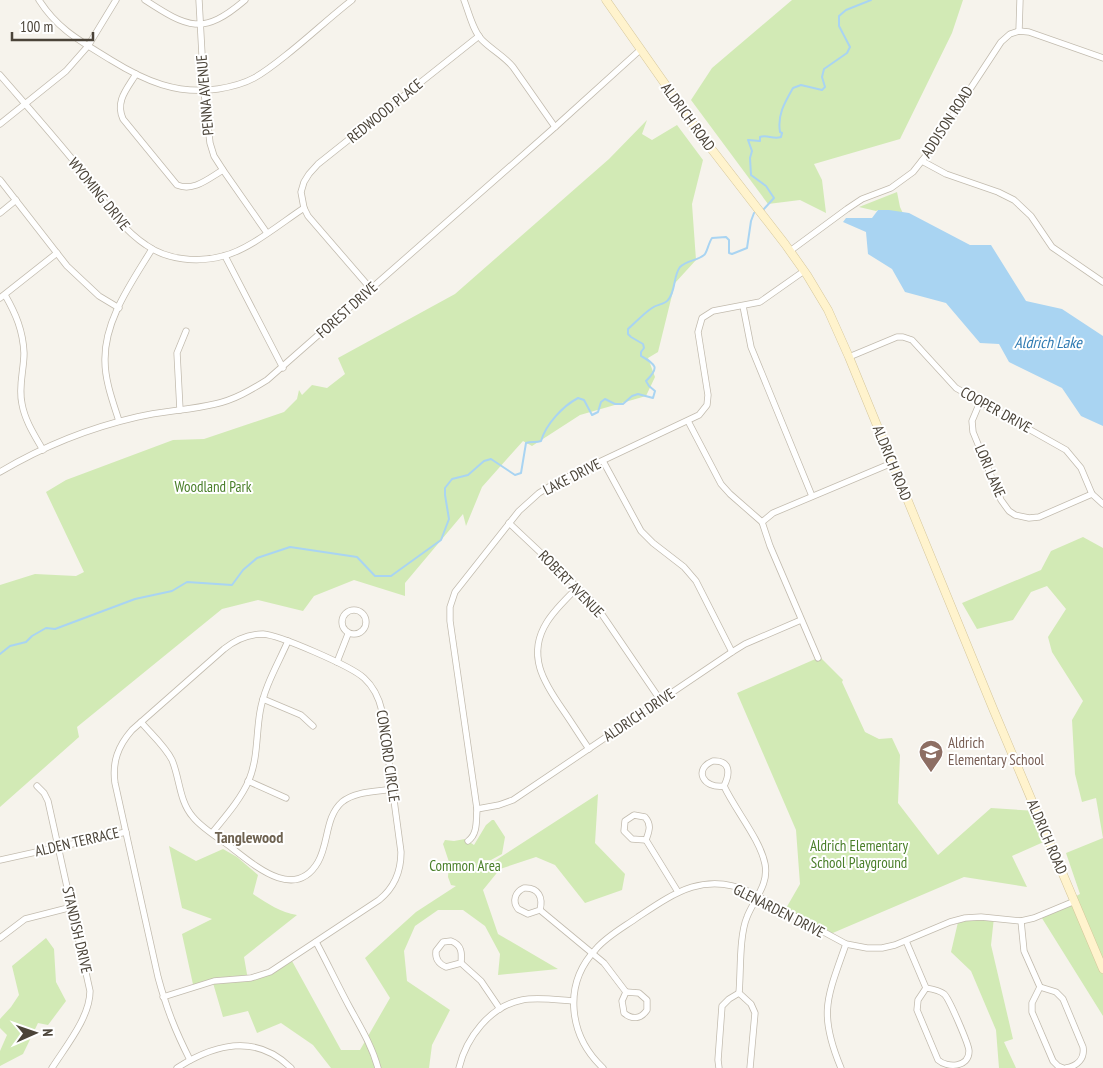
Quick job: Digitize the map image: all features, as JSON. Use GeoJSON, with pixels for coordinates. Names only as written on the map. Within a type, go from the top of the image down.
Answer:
{"type":"FeatureCollection","features":[{"type":"Feature","properties":{"kind":"main road","name":"ALDRICH ROAD"},"geometry":{"type":"LineString","coordinates":[[606,0],[703,138],[790,251],[828,310],[1103,969]]}},
{"type":"Feature","properties":{"kind":"street"},"geometry":{"type":"LineString","coordinates":[[39,0],[57,24],[73,38],[136,74],[168,87],[195,91],[225,88],[254,79],[291,51],[348,1]]}},
{"type":"Feature","properties":{"kind":"street"},"geometry":{"type":"LineString","coordinates":[[0,124],[66,72],[88,46],[116,0]]}},
{"type":"Feature","properties":{"kind":"street"},"geometry":{"type":"LineString","coordinates":[[144,0],[185,23],[200,25],[221,17],[245,0]]}},
{"type":"Feature","properties":{"kind":"street","name":"PENNA AVENUE"},"geometry":{"type":"LineString","coordinates":[[200,0],[204,91],[210,143],[214,156],[267,233]]}},
{"type":"Feature","properties":{"kind":"street"},"geometry":{"type":"LineString","coordinates":[[464,0],[482,41],[507,60],[513,67],[555,127]]}},
{"type":"Feature","properties":{"kind":"street"},"geometry":{"type":"LineString","coordinates":[[1020,0],[1019,31],[1031,32],[1103,58]]}},
{"type":"Feature","properties":{"kind":"street","name":"ADDISON ROAD"},"geometry":{"type":"LineString","coordinates":[[790,251],[862,199],[900,182],[913,172],[1001,42],[1006,36],[1019,31]]}},
{"type":"Feature","properties":{"kind":"street","name":"REDWOOD PLACE"},"geometry":{"type":"LineString","coordinates":[[304,208],[302,192],[304,182],[309,174],[479,36]]}},
{"type":"Feature","properties":{"kind":"street","name":"FOREST DRIVE"},"geometry":{"type":"LineString","coordinates":[[0,472],[43,450],[89,430],[119,421],[228,400],[255,388],[283,368],[640,50]]}},
{"type":"Feature","properties":{"kind":"street"},"geometry":{"type":"LineString","coordinates":[[136,74],[122,98],[119,111],[123,119],[177,185],[183,187],[194,186],[223,170]]}},
{"type":"Feature","properties":{"kind":"street","name":"WYOMING DRIVE"},"geometry":{"type":"LineString","coordinates":[[0,75],[76,164],[124,226],[135,237],[152,249],[182,259],[201,260],[225,256],[246,246],[304,208]]}},
{"type":"Feature","properties":{"kind":"street"},"geometry":{"type":"LineString","coordinates":[[922,161],[946,174],[998,192],[1014,200],[1031,216],[1052,247],[1103,282]]}},
{"type":"Feature","properties":{"kind":"street"},"geometry":{"type":"LineString","coordinates":[[0,180],[67,266],[84,284],[119,308]]}},
{"type":"Feature","properties":{"kind":"street"},"geometry":{"type":"LineString","coordinates":[[0,213],[16,200]]}},
{"type":"Feature","properties":{"kind":"street"},"geometry":{"type":"LineString","coordinates":[[304,208],[308,216],[371,289]]}},
{"type":"Feature","properties":{"kind":"street"},"geometry":{"type":"LineString","coordinates":[[119,421],[109,387],[105,362],[106,342],[119,308],[152,249]]}},
{"type":"Feature","properties":{"kind":"street"},"geometry":{"type":"LineString","coordinates":[[43,450],[31,429],[22,404],[20,390],[24,354],[22,336],[18,320],[3,296],[57,253]]}},
{"type":"Feature","properties":{"kind":"street"},"geometry":{"type":"LineString","coordinates":[[225,256],[283,368]]}},
{"type":"Feature","properties":{"kind":"street","name":"LAKE DRIVE"},"geometry":{"type":"LineString","coordinates":[[468,841],[472,839],[476,829],[477,809],[450,621],[451,600],[458,587],[509,523],[538,493],[557,482],[700,415],[708,401],[698,332],[704,316],[710,312],[756,304],[766,299],[804,271]]}},
{"type":"Feature","properties":{"kind":"street"},"geometry":{"type":"LineString","coordinates":[[743,306],[751,347],[812,496]]}},
{"type":"Feature","properties":{"kind":"street"},"geometry":{"type":"LineString","coordinates":[[180,410],[177,353],[186,332]]}},
{"type":"Feature","properties":{"kind":"street","name":"COOPER DRIVE"},"geometry":{"type":"LineString","coordinates":[[849,357],[897,338],[908,338],[914,342],[952,385],[1066,450],[1081,468],[1092,494],[1103,504]]}},
{"type":"Feature","properties":{"kind":"street","name":"LORI LANE"},"geometry":{"type":"LineString","coordinates":[[980,402],[972,421],[973,432],[1001,500],[1009,511],[1022,517],[1035,518],[1092,494]]}},
{"type":"Feature","properties":{"kind":"street"},"geometry":{"type":"LineString","coordinates":[[688,421],[722,484],[730,494],[762,522],[770,546],[818,658]]}},
{"type":"Feature","properties":{"kind":"street"},"geometry":{"type":"LineString","coordinates":[[603,461],[641,531],[684,567],[696,581],[732,652]]}},
{"type":"Feature","properties":{"kind":"street"},"geometry":{"type":"LineString","coordinates":[[762,522],[773,513],[892,463]]}},
{"type":"Feature","properties":{"kind":"street","name":"ROBERT AVENUE"},"geometry":{"type":"LineString","coordinates":[[509,523],[578,588],[601,613],[661,700]]}},
{"type":"Feature","properties":{"kind":"street"},"geometry":{"type":"LineString","coordinates":[[578,588],[547,622],[541,636],[538,660],[541,674],[547,686],[589,749]]}},
{"type":"Feature","properties":{"kind":"street"},"geometry":{"type":"LineString","coordinates":[[350,611],[358,611],[365,616],[366,627],[360,633],[348,634],[343,627],[342,618],[350,611]]}},
{"type":"Feature","properties":{"kind":"street","name":"ALDRICH DRIVE"},"geometry":{"type":"LineString","coordinates":[[477,809],[513,800],[732,652],[745,644],[801,620]]}},
{"type":"Feature","properties":{"kind":"street","name":"CONCORD CIRCLE"},"geometry":{"type":"LineString","coordinates":[[141,722],[235,641],[249,636],[262,634],[274,636],[337,662],[365,678],[372,686],[379,700],[401,852],[401,864],[394,882],[387,892],[378,900],[264,976],[214,981],[164,998]]}},
{"type":"Feature","properties":{"kind":"street"},"geometry":{"type":"LineString","coordinates":[[337,662],[348,634]]}},
{"type":"Feature","properties":{"kind":"street"},"geometry":{"type":"LineString","coordinates":[[212,833],[243,791],[248,781],[255,762],[263,699],[288,641]]}},
{"type":"Feature","properties":{"kind":"street"},"geometry":{"type":"LineString","coordinates":[[263,699],[301,715],[313,726]]}},
{"type":"Feature","properties":{"kind":"street"},"geometry":{"type":"LineString","coordinates":[[141,722],[169,756],[186,808],[196,821],[269,874],[283,879],[299,877],[312,869],[319,861],[332,815],[340,804],[356,795],[393,789]]}},
{"type":"Feature","properties":{"kind":"street","name":"ALDEN TERRACE"},"geometry":{"type":"LineString","coordinates":[[0,860],[126,832],[115,783],[114,762],[123,741],[141,722]]}},
{"type":"Feature","properties":{"kind":"street"},"geometry":{"type":"LineString","coordinates":[[721,761],[728,768],[729,777],[724,786],[713,787],[705,781],[703,772],[706,764],[721,761]]}},
{"type":"Feature","properties":{"kind":"street"},"geometry":{"type":"LineString","coordinates":[[248,781],[286,798]]}},
{"type":"Feature","properties":{"kind":"street","name":"STANDISH DRIVE"},"geometry":{"type":"LineString","coordinates":[[37,786],[44,793],[48,801],[89,986],[90,999],[82,1019],[52,1068]]}},
{"type":"Feature","properties":{"kind":"street"},"geometry":{"type":"LineString","coordinates":[[724,786],[762,853],[766,872],[758,897],[749,911],[743,930],[739,993]]}},
{"type":"Feature","properties":{"kind":"street"},"geometry":{"type":"LineString","coordinates":[[642,815],[648,820],[650,828],[646,840],[632,840],[626,834],[624,824],[630,816],[642,815]]}},
{"type":"Feature","properties":{"kind":"street"},"geometry":{"type":"LineString","coordinates":[[126,832],[170,1020],[190,1060]]}},
{"type":"Feature","properties":{"kind":"street"},"geometry":{"type":"LineString","coordinates":[[646,840],[678,892]]}},
{"type":"Feature","properties":{"kind":"street","name":"GLENARDEN DRIVE"},"geometry":{"type":"LineString","coordinates":[[603,1068],[592,1056],[582,1040],[576,1023],[573,1001],[578,978],[584,964],[592,953],[608,938],[678,892],[702,884],[718,883],[736,886],[846,944],[876,948],[895,945],[950,922],[965,918],[980,917],[1020,921],[1038,917],[1074,901]]}},
{"type":"Feature","properties":{"kind":"street"},"geometry":{"type":"LineString","coordinates":[[524,888],[536,890],[541,899],[540,910],[528,914],[522,912],[515,903],[518,893],[524,888]]}},
{"type":"Feature","properties":{"kind":"street"},"geometry":{"type":"LineString","coordinates":[[0,938],[25,919],[72,907]]}},
{"type":"Feature","properties":{"kind":"street"},"geometry":{"type":"LineString","coordinates":[[540,910],[609,968],[626,992]]}},
{"type":"Feature","properties":{"kind":"street"},"geometry":{"type":"LineString","coordinates":[[1020,921],[1024,951],[1040,988]]}},
{"type":"Feature","properties":{"kind":"street"},"geometry":{"type":"LineString","coordinates":[[447,941],[455,943],[462,952],[461,963],[451,967],[442,966],[436,958],[438,947],[447,941]]}},
{"type":"Feature","properties":{"kind":"street"},"geometry":{"type":"LineString","coordinates":[[906,941],[926,988]]}},
{"type":"Feature","properties":{"kind":"street"},"geometry":{"type":"LineString","coordinates":[[316,942],[349,1007],[371,1044],[378,1068]]}},
{"type":"Feature","properties":{"kind":"street"},"geometry":{"type":"LineString","coordinates":[[841,1068],[828,1032],[826,1011],[830,990],[846,944]]}},
{"type":"Feature","properties":{"kind":"street"},"geometry":{"type":"LineString","coordinates":[[461,963],[484,985],[500,1009]]}},
{"type":"Feature","properties":{"kind":"street"},"geometry":{"type":"LineString","coordinates":[[926,988],[940,991],[948,998],[969,1047],[968,1057],[960,1065],[948,1067],[941,1064],[938,1060],[917,1010],[918,1000],[926,988]]}},
{"type":"Feature","properties":{"kind":"street"},"geometry":{"type":"LineString","coordinates":[[1040,988],[1056,992],[1062,999],[1083,1047],[1083,1055],[1076,1065],[1065,1068],[1058,1066],[1053,1061],[1032,1012],[1032,1003],[1040,988]]}},
{"type":"Feature","properties":{"kind":"street"},"geometry":{"type":"LineString","coordinates":[[626,992],[639,993],[647,1000],[647,1010],[640,1017],[633,1018],[624,1013],[622,1001],[626,992]]}},
{"type":"Feature","properties":{"kind":"street"},"geometry":{"type":"LineString","coordinates":[[719,1068],[721,1010],[725,1002],[739,993]]}},
{"type":"Feature","properties":{"kind":"street"},"geometry":{"type":"LineString","coordinates":[[739,993],[751,1004],[755,1013],[750,1068]]}},
{"type":"Feature","properties":{"kind":"street"},"geometry":{"type":"LineString","coordinates":[[459,1068],[463,1053],[473,1035],[500,1009],[527,999],[573,1001]]}},
{"type":"Feature","properties":{"kind":"street"},"geometry":{"type":"LineString","coordinates":[[177,1068],[211,1050],[222,1047],[248,1046],[270,1052],[282,1059],[291,1068]]}},
{"type":"Feature","properties":{"kind":"green space"},"geometry":{"type":"Polygon","coordinates":[[[792,0],[963,0],[952,33],[900,139],[814,164],[822,180],[826,213],[800,200],[768,204],[691,100],[712,68],[792,0]]]}},
{"type":"Feature","properties":{"kind":"green space","name":"Woodland Park"},"geometry":{"type":"Polygon","coordinates":[[[647,120],[642,134],[652,140],[677,125],[703,160],[692,204],[696,260],[675,283],[658,352],[648,358],[655,377],[646,396],[580,415],[532,446],[523,441],[482,487],[466,526],[463,514],[405,583],[405,596],[354,580],[314,596],[303,611],[258,600],[222,609],[77,727],[79,737],[0,807],[0,585],[35,574],[76,576],[84,572],[46,492],[66,480],[173,440],[204,439],[284,412],[297,399],[299,390],[302,395],[312,385],[327,388],[345,374],[338,358],[455,294],[609,159],[647,120]]]}},
{"type":"Feature","properties":{"kind":"green space"},"geometry":{"type":"Polygon","coordinates":[[[897,192],[900,207],[907,222],[878,210],[859,207],[897,192]]]}},
{"type":"Feature","properties":{"kind":"green space"},"geometry":{"type":"Polygon","coordinates":[[[1083,537],[1103,548],[1103,838],[1096,798],[1082,802],[1075,774],[1072,720],[1083,701],[1052,652],[1048,637],[1066,609],[1047,586],[1031,592],[1013,620],[977,629],[962,603],[1041,570],[1051,551],[1083,537]]]}},
{"type":"Feature","properties":{"kind":"green space","name":"Aldrich Elementary School Playground"},"geometry":{"type":"Polygon","coordinates":[[[820,657],[843,680],[842,682],[865,732],[879,739],[892,738],[900,755],[898,803],[938,855],[991,808],[1037,811],[1048,840],[1012,856],[1027,887],[964,877],[828,935],[785,910],[800,884],[796,830],[737,693],[820,657]]]}},
{"type":"Feature","properties":{"kind":"green space","name":"Common Area"},"geometry":{"type":"Polygon","coordinates":[[[598,794],[595,843],[625,874],[622,890],[585,903],[555,865],[536,857],[500,869],[483,890],[498,934],[558,969],[498,975],[500,954],[485,926],[463,910],[438,910],[415,926],[404,951],[407,981],[450,1010],[432,1045],[429,1068],[331,1068],[313,1045],[281,1023],[257,1033],[248,1011],[223,1017],[213,983],[194,989],[182,934],[212,919],[182,908],[169,846],[196,861],[223,849],[237,857],[258,875],[253,894],[279,909],[297,915],[244,957],[248,980],[292,961],[341,1050],[360,1050],[390,998],[365,958],[416,912],[456,886],[451,885],[448,877],[449,862],[443,844],[445,840],[465,839],[474,845],[486,825],[494,820],[505,837],[502,854],[491,860],[480,860],[482,869],[598,794]]]}},
{"type":"Feature","properties":{"kind":"green space"},"geometry":{"type":"Polygon","coordinates":[[[1103,838],[1103,1016],[1040,915],[1080,894],[1066,853],[1103,838]]]}},
{"type":"Feature","properties":{"kind":"green space"},"geometry":{"type":"Polygon","coordinates":[[[994,917],[991,945],[1013,1039],[1004,1042],[1016,1068],[999,1068],[996,1030],[971,971],[951,952],[959,918],[994,917]]]}},
{"type":"Feature","properties":{"kind":"green space"},"geometry":{"type":"Polygon","coordinates":[[[46,938],[54,949],[56,982],[66,1001],[48,1025],[38,1023],[23,1054],[0,1066],[0,1051],[7,1035],[0,1028],[0,1019],[19,995],[12,966],[46,938]]]}},
{"type":"Feature","properties":{"kind":"water","name":"Aldrich Lake"},"geometry":{"type":"Polygon","coordinates":[[[878,210],[909,213],[970,245],[991,245],[1026,301],[1062,309],[1103,336],[1103,426],[1081,416],[1062,388],[1009,362],[999,344],[980,343],[946,303],[905,292],[892,269],[868,254],[866,232],[843,222],[846,218],[872,218],[878,210]]]}},
{"type":"Feature","properties":{"kind":"waterway"},"geometry":{"type":"LineString","coordinates":[[763,210],[774,198],[766,186],[751,175],[750,158],[752,151],[748,140],[760,141],[760,137],[763,136],[781,137],[782,133],[779,126],[781,114],[793,88],[801,85],[822,90],[825,87],[822,77],[824,69],[847,53],[850,47],[839,26],[839,16],[846,10],[871,0]]}},
{"type":"Feature","properties":{"kind":"waterway"},"geometry":{"type":"LineString","coordinates":[[0,654],[10,646],[26,642],[46,628],[55,629],[135,599],[172,591],[187,582],[232,585],[243,570],[257,558],[290,547],[357,557],[375,576],[391,576],[441,540],[449,519],[445,488],[452,479],[468,475],[484,461],[491,459],[515,475],[521,473],[526,443],[541,441],[547,428],[556,416],[578,398],[584,400],[592,415],[598,412],[601,402],[605,399],[615,404],[623,404],[632,396],[638,394],[653,398],[655,391],[646,381],[655,369],[653,364],[641,356],[644,348],[643,344],[631,337],[628,334],[628,329],[649,310],[668,300],[680,267],[704,255],[712,238],[726,237],[729,240],[729,253],[732,254],[747,248],[754,213]]}},
{"type":"Feature","properties":{"kind":"place","name":"Aldrich Elementary School"},"geometry":{"type":"Point","coordinates":[931,773]}},
{"type":"Feature","properties":{"kind":"district","name":"Tanglewood"},"geometry":{"type":"Point","coordinates":[249,837]}}]}
